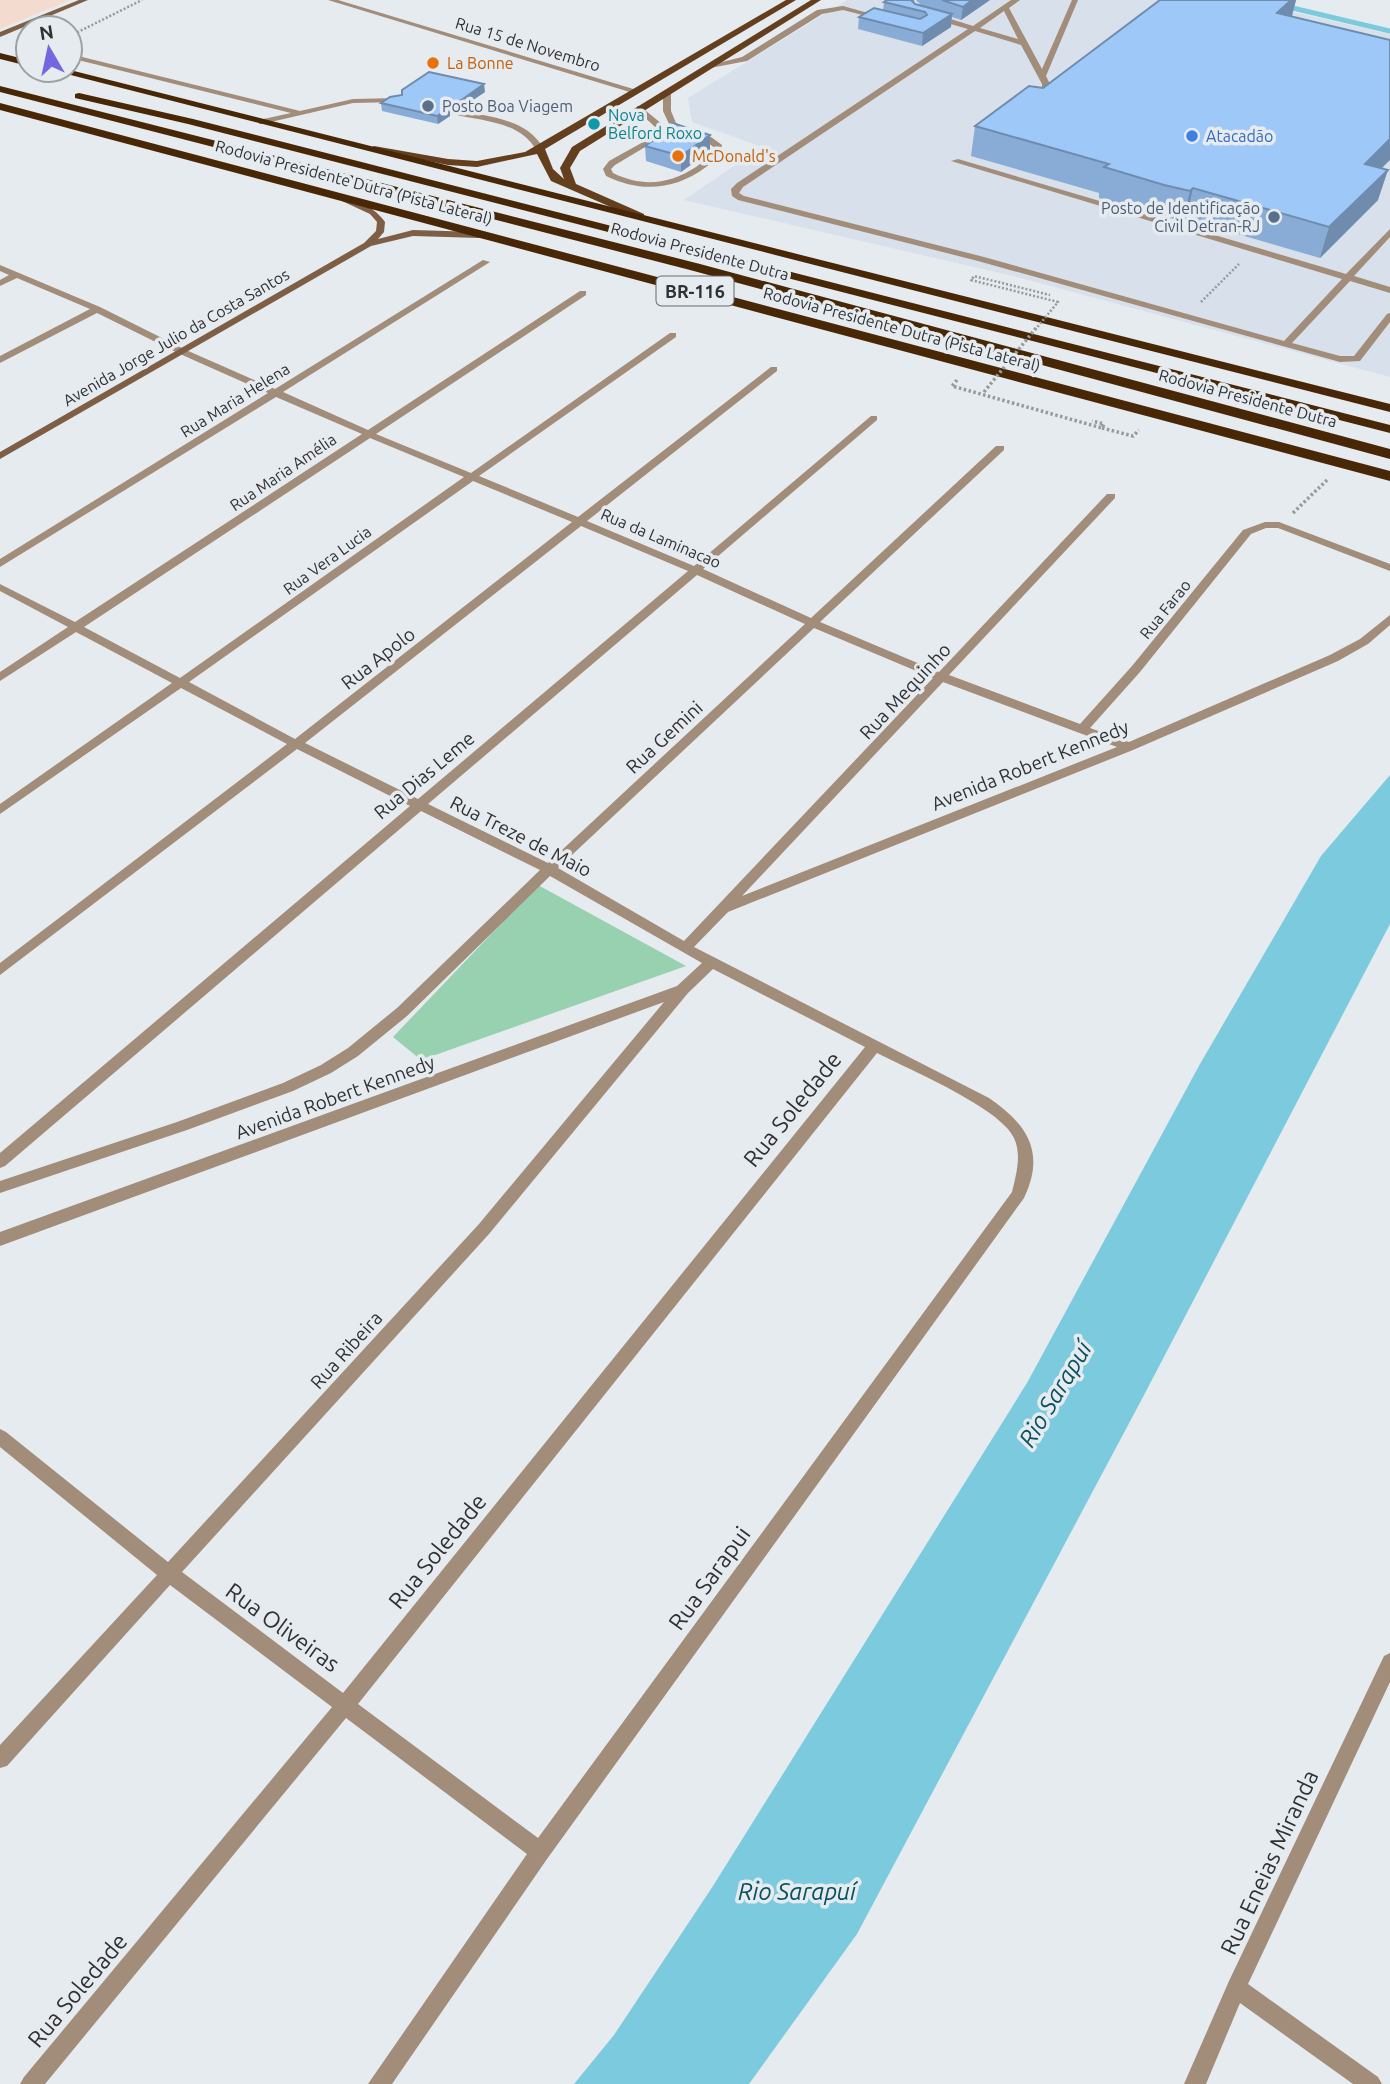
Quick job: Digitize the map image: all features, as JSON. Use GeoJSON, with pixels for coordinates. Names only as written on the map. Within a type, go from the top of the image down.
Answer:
{"type":"FeatureCollection","features":[{"type":"Feature","properties":{"kind":"highway","name":"Rodovia Presidente Dutra"},"geometry":{"type":"LineString","coordinates":[[0,74],[1390,429]]}},
{"type":"Feature","properties":{"kind":"highway","name":"Rodovia Presidente Dutra (Pista Lateral)"},"geometry":{"type":"LineString","coordinates":[[84,77],[1390,408]]}},
{"type":"Feature","properties":{"kind":"highway","name":"Rodovia Presidente Dutra"},"geometry":{"type":"LineString","coordinates":[[0,89],[681,264],[1390,453]]}},
{"type":"Feature","properties":{"kind":"highway","name":"Rodovia Presidente Dutra (Pista Lateral)"},"geometry":{"type":"LineString","coordinates":[[0,106],[1390,476]]}},
{"type":"Feature","properties":{"kind":"main road"},"geometry":{"type":"LineString","coordinates":[[1,35],[85,0]]}},
{"type":"Feature","properties":{"kind":"main road"},"geometry":{"type":"LineString","coordinates":[[366,148],[448,162],[477,164],[517,159],[539,149],[636,91],[772,5],[792,0]]}},
{"type":"Feature","properties":{"kind":"main road"},"geometry":{"type":"LineString","coordinates":[[807,0],[816,0]]}},
{"type":"Feature","properties":{"kind":"main road"},"geometry":{"type":"LineString","coordinates":[[571,185],[565,168],[572,153],[816,0]]}},
{"type":"Feature","properties":{"kind":"main road"},"geometry":{"type":"LineString","coordinates":[[539,149],[551,174],[640,216]]}},
{"type":"Feature","properties":{"kind":"main road"},"geometry":{"type":"LineString","coordinates":[[342,197],[373,212],[381,222],[380,232],[367,245]]}},
{"type":"Feature","properties":{"kind":"main road","name":"Avenida Jorge Julio da Costa Santos"},"geometry":{"type":"LineString","coordinates":[[1,454],[367,245],[413,233],[486,236]]}},
{"type":"Feature","properties":{"kind":"street","name":"Rua 15 de Novembro"},"geometry":{"type":"LineString","coordinates":[[331,0],[636,91]]}},
{"type":"Feature","properties":{"kind":"street"},"geometry":{"type":"LineString","coordinates":[[816,0],[892,20]]}},
{"type":"Feature","properties":{"kind":"street"},"geometry":{"type":"LineString","coordinates":[[911,0],[910,4],[917,10],[1024,43]]}},
{"type":"Feature","properties":{"kind":"street"},"geometry":{"type":"LineString","coordinates":[[1016,0],[974,29],[953,38],[740,185],[735,190],[736,194],[741,198],[981,259],[1340,359],[1357,359],[1390,316]]}},
{"type":"Feature","properties":{"kind":"street"},"geometry":{"type":"LineString","coordinates":[[1042,76],[1075,0]]}},
{"type":"Feature","properties":{"kind":"street"},"geometry":{"type":"LineString","coordinates":[[1005,7],[1048,90],[1026,109]]}},
{"type":"Feature","properties":{"kind":"street"},"geometry":{"type":"LineString","coordinates":[[710,66],[744,59],[814,14],[843,8]]}},
{"type":"Feature","properties":{"kind":"street"},"geometry":{"type":"LineString","coordinates":[[84,59],[300,113]]}},
{"type":"Feature","properties":{"kind":"street"},"geometry":{"type":"LineString","coordinates":[[640,108],[659,126],[658,137],[612,163],[607,169],[609,174],[650,187],[670,184],[687,176],[711,159],[719,147],[708,139],[673,124],[667,111],[667,92]]}},
{"type":"Feature","properties":{"kind":"street"},"geometry":{"type":"LineString","coordinates":[[262,122],[366,99],[398,100]]}},
{"type":"Feature","properties":{"kind":"street"},"geometry":{"type":"LineString","coordinates":[[455,112],[523,130],[535,137],[539,149]]}},
{"type":"Feature","properties":{"kind":"street"},"geometry":{"type":"LineString","coordinates":[[967,153],[955,161],[1390,290]]}},
{"type":"Feature","properties":{"kind":"street"},"geometry":{"type":"LineString","coordinates":[[1286,344],[1390,232]]}},
{"type":"Feature","properties":{"kind":"street","name":"Rua Maria Helena"},"geometry":{"type":"LineString","coordinates":[[0,564],[486,262]]}},
{"type":"Feature","properties":{"kind":"street","name":"Rua da Laminacao"},"geometry":{"type":"LineString","coordinates":[[0,268],[97,309],[183,352],[369,434],[695,570],[813,623],[942,677],[1129,747]]}},
{"type":"Feature","properties":{"kind":"street"},"geometry":{"type":"LineString","coordinates":[[0,284],[17,275]]}},
{"type":"Feature","properties":{"kind":"street","name":"Rua Maria Amélia"},"geometry":{"type":"LineString","coordinates":[[0,677],[583,293]]}},
{"type":"Feature","properties":{"kind":"street"},"geometry":{"type":"LineString","coordinates":[[0,360],[97,309]]}},
{"type":"Feature","properties":{"kind":"street","name":"Rua Vera Lucia"},"geometry":{"type":"LineString","coordinates":[[0,810],[673,335]]}},
{"type":"Feature","properties":{"kind":"street","name":"Rua Apolo"},"geometry":{"type":"LineString","coordinates":[[0,970],[296,744],[774,369]]}},
{"type":"Feature","properties":{"kind":"street","name":"Rua Dias Leme"},"geometry":{"type":"LineString","coordinates":[[0,1162],[874,418]]}},
{"type":"Feature","properties":{"kind":"street","name":"Rua Gemini"},"geometry":{"type":"LineString","coordinates":[[353,1052],[402,1012],[549,869],[1000,448]]}},
{"type":"Feature","properties":{"kind":"street","name":"Rua Mequinho"},"geometry":{"type":"LineString","coordinates":[[723,909],[1111,496]]}},
{"type":"Feature","properties":{"kind":"street","name":"Rua Farao"},"geometry":{"type":"LineString","coordinates":[[1082,730],[1136,669],[1247,532],[1265,524],[1279,525]]}},
{"type":"Feature","properties":{"kind":"street"},"geometry":{"type":"LineString","coordinates":[[1279,525],[1390,568]]}},
{"type":"Feature","properties":{"kind":"street","name":"Rua Treze de Maio"},"geometry":{"type":"LineString","coordinates":[[0,587],[296,744],[549,869],[685,947],[984,1102]]}},
{"type":"Feature","properties":{"kind":"street","name":"Avenida Robert Kennedy"},"geometry":{"type":"LineString","coordinates":[[685,947],[723,909],[1129,747],[1362,644],[1382,629],[1390,618]]}},
{"type":"Feature","properties":{"kind":"street","name":"Rua Ribeira"},"geometry":{"type":"LineString","coordinates":[[0,1759],[171,1575],[484,1229],[683,989],[713,961]]}},
{"type":"Feature","properties":{"kind":"street","name":"Avenida Robert Kennedy"},"geometry":{"type":"LineString","coordinates":[[0,1239],[580,1029],[683,989]]}},
{"type":"Feature","properties":{"kind":"street","name":"Rua Soledade"},"geometry":{"type":"LineString","coordinates":[[31,2084],[346,1704],[875,1045]]}},
{"type":"Feature","properties":{"kind":"street","name":"Avenida Robert Kennedy"},"geometry":{"type":"LineString","coordinates":[[0,1187],[288,1087],[327,1069],[353,1052]]}},
{"type":"Feature","properties":{"kind":"street","name":"Rua Sarapui"},"geometry":{"type":"LineString","coordinates":[[379,2084],[540,1852],[1019,1194],[1027,1160],[1022,1137],[1010,1119],[984,1102]]}},
{"type":"Feature","properties":{"kind":"street","name":"Rua Oliveiras"},"geometry":{"type":"LineString","coordinates":[[2,1443],[171,1575],[540,1852]]}},
{"type":"Feature","properties":{"kind":"street","name":"Rua Eneias Miranda"},"geometry":{"type":"LineString","coordinates":[[1195,2084],[1236,1988],[1390,1662]]}},
{"type":"Feature","properties":{"kind":"street"},"geometry":{"type":"LineString","coordinates":[[1236,1988],[1371,2084]]}},
{"type":"Feature","properties":{"kind":"path"},"geometry":{"type":"LineString","coordinates":[[84,29],[142,0]]}},
{"type":"Feature","properties":{"kind":"path"},"geometry":{"type":"LineString","coordinates":[[1187,317],[1253,250]]}},
{"type":"Feature","properties":{"kind":"path"},"geometry":{"type":"LineString","coordinates":[[1050,295],[974,276],[971,280],[1058,302],[984,392],[1104,424],[1102,428]]}},
{"type":"Feature","properties":{"kind":"path"},"geometry":{"type":"LineString","coordinates":[[958,380],[952,386],[1133,436]]}},
{"type":"Feature","properties":{"kind":"path"},"geometry":{"type":"LineString","coordinates":[[1279,525],[1330,477]]}},
{"type":"Feature","properties":{"kind":"shaded area"},"geometry":{"type":"Polygon","coordinates":[[[0,0],[70,0],[36,14],[14,14],[14,23],[0,29],[0,0]]]}},
{"type":"Feature","properties":{"kind":"shaded area"},"geometry":{"type":"Polygon","coordinates":[[[847,0],[1240,0],[1390,34],[1390,377],[1013,276],[684,200],[762,147],[692,122],[688,98],[847,0]]]}},
{"type":"Feature","properties":{"kind":"green space"},"geometry":{"type":"Polygon","coordinates":[[[538,885],[686,966],[421,1060],[393,1037],[538,885]]]}},
{"type":"Feature","properties":{"kind":"water","name":"Rio Sarapuí"},"geometry":{"type":"Polygon","coordinates":[[[1390,775],[1390,924],[1143,1397],[857,1934],[749,2084],[574,2084],[614,2035],[713,1886],[1027,1383],[1200,1064],[1321,856],[1390,775]]]}},
{"type":"Feature","properties":{"kind":"building"},"geometry":{"type":"Polygon","coordinates":[[[911,0],[915,4],[952,14],[923,33],[859,17],[874,8],[920,19],[927,15],[925,12],[884,2],[911,0]]]}},
{"type":"Feature","properties":{"kind":"building"},"geometry":{"type":"Polygon","coordinates":[[[942,0],[972,0],[963,7],[942,0]]]}},
{"type":"Feature","properties":{"kind":"building","name":"Atacadão"},"geometry":{"type":"Polygon","coordinates":[[[1160,0],[1291,0],[1277,13],[1390,40],[1390,139],[1365,164],[1388,170],[1329,227],[1193,188],[1190,191],[1164,185],[1104,167],[1109,164],[975,126],[1029,86],[1043,88],[1160,0]]]}},
{"type":"Feature","properties":{"kind":"building","name":"Posto Boa Viagem"},"geometry":{"type":"Polygon","coordinates":[[[429,72],[484,84],[460,101],[449,102],[450,108],[437,116],[381,103],[390,97],[402,95],[402,90],[429,72]]]}},
{"type":"Feature","properties":{"kind":"building"},"geometry":{"type":"Polygon","coordinates":[[[672,123],[710,135],[681,156],[645,146],[652,141],[647,140],[672,123]]]}},
{"type":"Feature","properties":{"kind":"waterway"},"geometry":{"type":"LineString","coordinates":[[1259,0],[1390,31]]}},
{"type":"Feature","properties":{"kind":"place","name":"La Bonne"},"geometry":{"type":"Point","coordinates":[433,63]}},
{"type":"Feature","properties":{"kind":"place","name":"Posto Boa Viagem"},"geometry":{"type":"Point","coordinates":[428,106]}},
{"type":"Feature","properties":{"kind":"place","name":"Nova Belford Roxo"},"geometry":{"type":"Point","coordinates":[594,124]}},
{"type":"Feature","properties":{"kind":"place","name":"Atacadão"},"geometry":{"type":"Point","coordinates":[1192,136]}},
{"type":"Feature","properties":{"kind":"place","name":"McDonald's"},"geometry":{"type":"Point","coordinates":[678,156]}},
{"type":"Feature","properties":{"kind":"place","name":"Posto de Identificação Civil Detran-RJ"},"geometry":{"type":"Point","coordinates":[1274,217]}}]}
